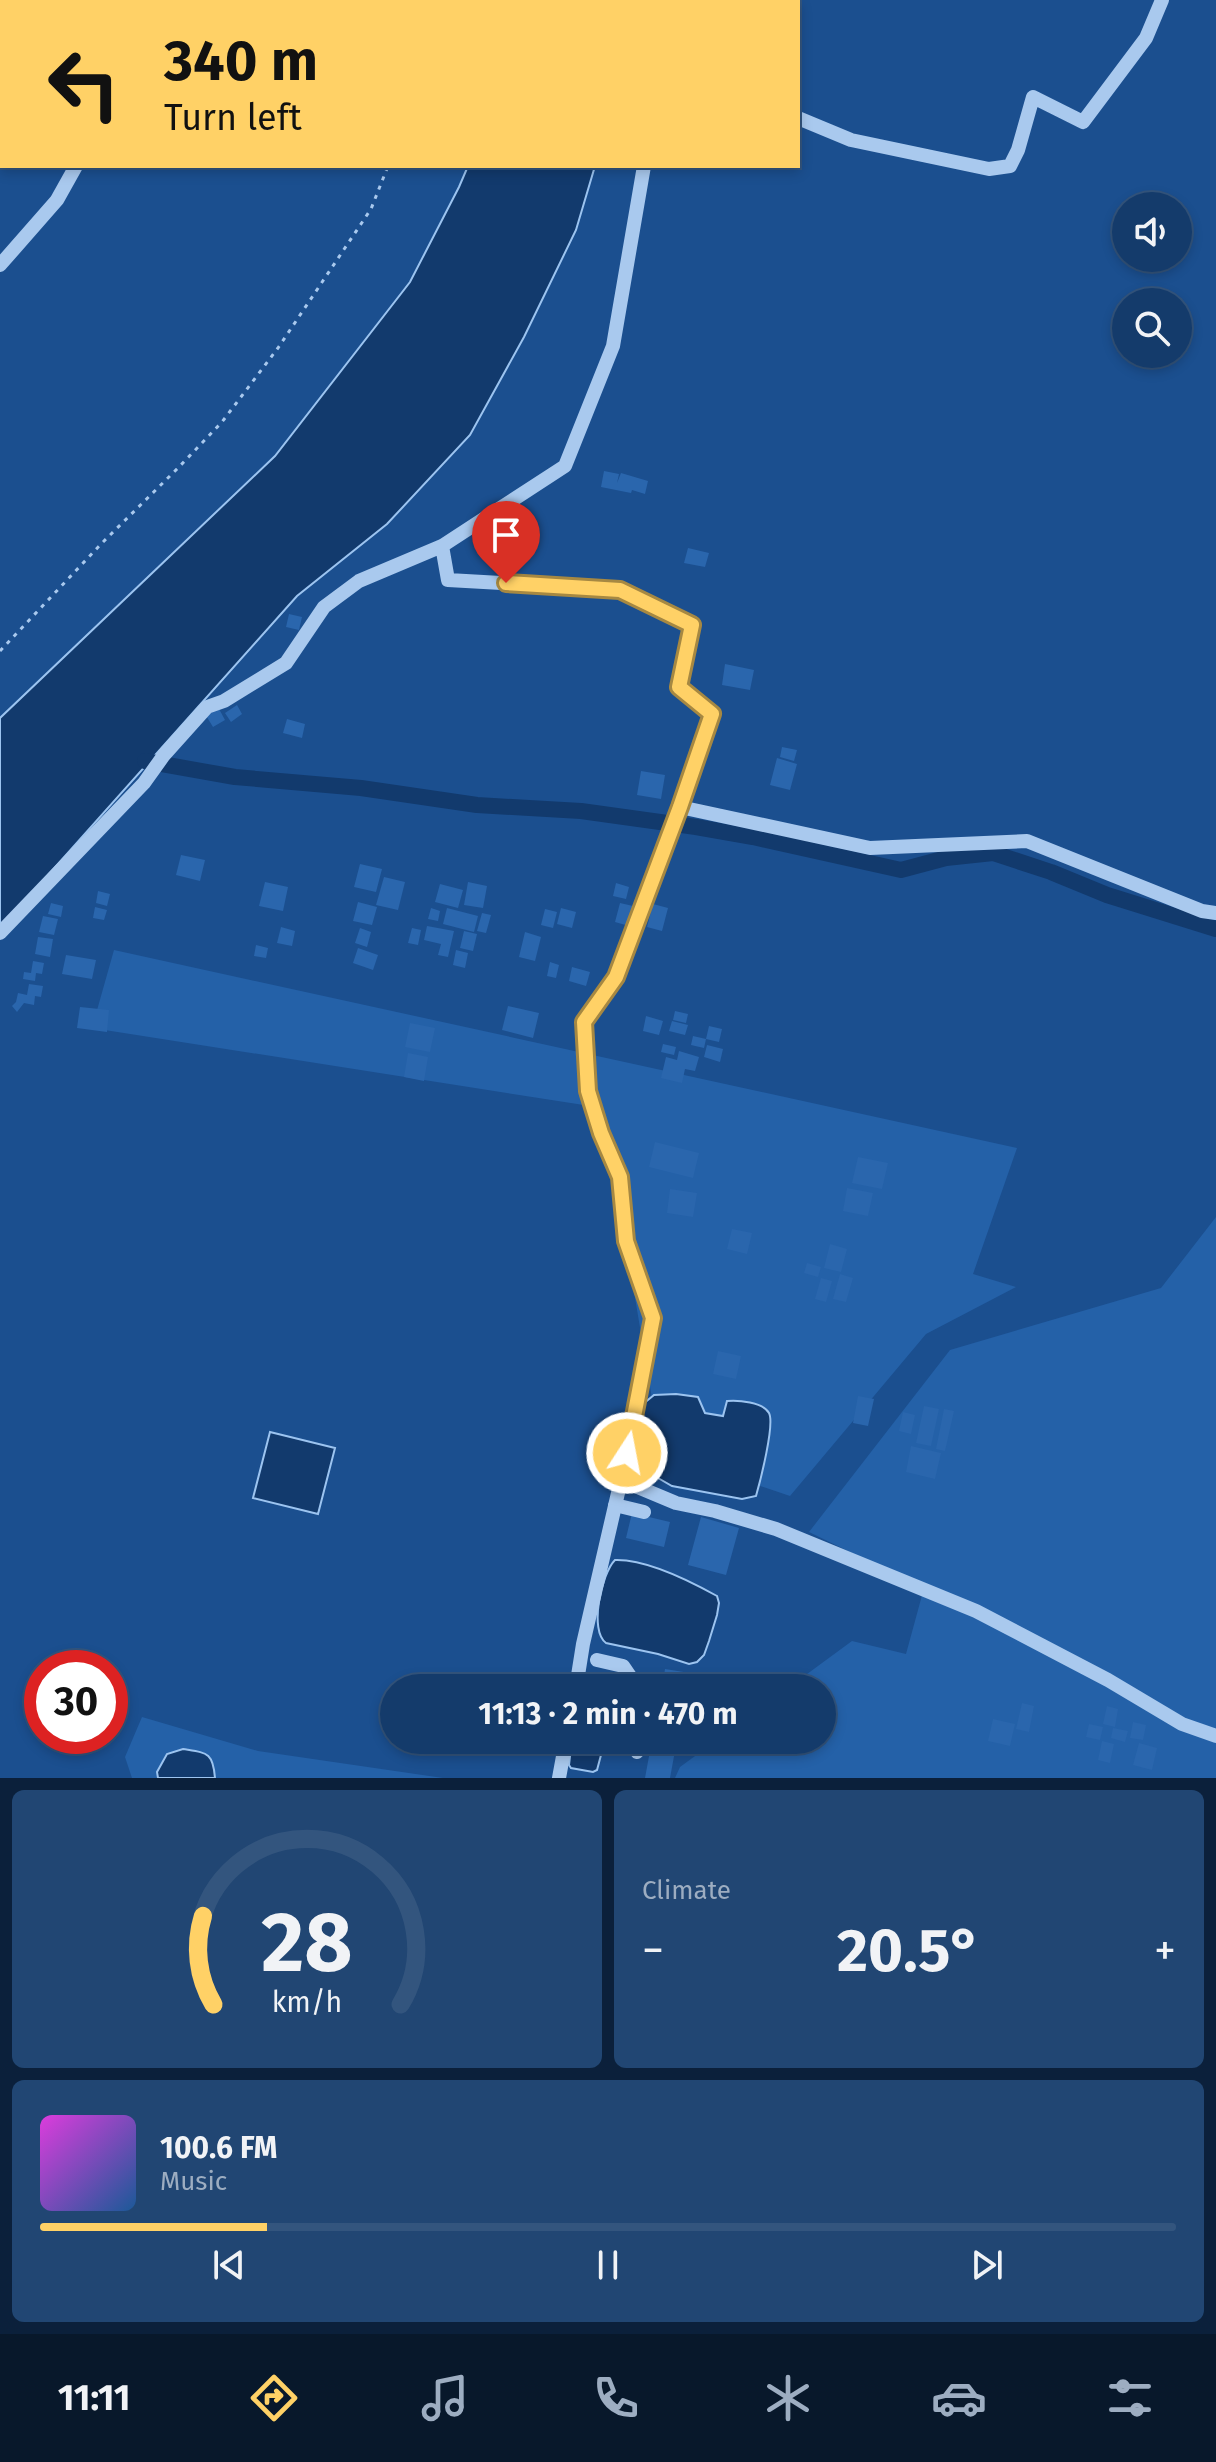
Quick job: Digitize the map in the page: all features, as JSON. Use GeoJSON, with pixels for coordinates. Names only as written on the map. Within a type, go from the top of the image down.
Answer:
{"type":"FeatureCollection","features":[{"type":"Feature","properties":{"kind":"street"},"geometry":{"type":"LineString","coordinates":[[800,119],[851,140],[989,169],[1010,166],[1018,150],[1033,97],[1083,122],[1146,38],[1162,0]]}},
{"type":"Feature","properties":{"kind":"street"},"geometry":{"type":"LineString","coordinates":[[0,265],[57,200],[75,168]]}},
{"type":"Feature","properties":{"kind":"street"},"geometry":{"type":"LineString","coordinates":[[0,933],[144,783],[164,755],[207,707],[224,701],[286,663],[324,607],[359,581],[442,546],[565,466],[613,346],[644,168]]}},
{"type":"Feature","properties":{"kind":"street"},"geometry":{"type":"LineString","coordinates":[[442,546],[448,580],[620,590],[692,625],[679,687],[712,714],[616,977],[584,1022],[588,1091],[601,1133],[620,1177],[626,1241],[653,1318],[578,1674]]}},
{"type":"Feature","properties":{"kind":"street"},"geometry":{"type":"LineString","coordinates":[[679,811],[870,848],[1027,841],[1202,911],[1216,913]]}},
{"type":"Feature","properties":{"kind":"street"},"geometry":{"type":"LineString","coordinates":[[621,1480],[676,1503],[776,1529],[976,1611],[1108,1680],[1182,1724],[1216,1736]]}},
{"type":"Feature","properties":{"kind":"street"},"geometry":{"type":"LineString","coordinates":[[615,1505],[644,1512]]}},
{"type":"Feature","properties":{"kind":"street"},"geometry":{"type":"LineString","coordinates":[[597,1660],[623,1666],[628,1674]]}},
{"type":"Feature","properties":{"kind":"street"},"geometry":{"type":"LineString","coordinates":[[559,1778],[563,1754]]}},
{"type":"Feature","properties":{"kind":"path"},"geometry":{"type":"LineString","coordinates":[[0,651],[222,422],[278,348],[371,209],[387,168]]}},
{"type":"Feature","properties":{"kind":"shaded area"},"geometry":{"type":"Polygon","coordinates":[[[467,168],[594,168],[576,230],[524,337],[470,435],[387,524],[297,596],[0,929],[0,718],[275,456],[410,282],[467,168]]]}},
{"type":"Feature","properties":{"kind":"shaded area"},"geometry":{"type":"Polygon","coordinates":[[[114,950],[1017,1148],[973,1274],[1016,1287],[926,1334],[790,1496],[661,1452],[603,1108],[92,1028],[114,950]]]}},
{"type":"Feature","properties":{"kind":"shaded area"},"geometry":{"type":"Polygon","coordinates":[[[1216,1217],[1216,1778],[675,1778],[680,1767],[698,1754],[836,1754],[836,1674],[807,1674],[852,1641],[906,1654],[924,1588],[809,1532],[950,1350],[1161,1288],[1216,1217]]]}},
{"type":"Feature","properties":{"kind":"shaded area"},"geometry":{"type":"Polygon","coordinates":[[[654,1395],[698,1397],[705,1413],[723,1416],[727,1401],[744,1401],[766,1409],[770,1419],[769,1440],[756,1496],[742,1499],[672,1486],[640,1464],[643,1404],[654,1395]]]}},
{"type":"Feature","properties":{"kind":"shaded area"},"geometry":{"type":"Polygon","coordinates":[[[270,1432],[335,1448],[318,1514],[253,1498],[270,1432]]]}},
{"type":"Feature","properties":{"kind":"shaded area"},"geometry":{"type":"Polygon","coordinates":[[[615,1560],[653,1567],[717,1596],[717,1615],[704,1655],[697,1662],[689,1664],[606,1643],[601,1637],[598,1627],[599,1602],[605,1577],[615,1560]]]}},
{"type":"Feature","properties":{"kind":"shaded area"},"geometry":{"type":"Polygon","coordinates":[[[142,1717],[258,1751],[443,1778],[132,1778],[125,1757],[142,1717]]]}},
{"type":"Feature","properties":{"kind":"shaded area"},"geometry":{"type":"Polygon","coordinates":[[[183,1749],[207,1755],[213,1763],[215,1778],[158,1778],[157,1772],[167,1754],[183,1749]]]}},
{"type":"Feature","properties":{"kind":"shaded area"},"geometry":{"type":"Polygon","coordinates":[[[570,1754],[601,1754],[597,1770],[593,1772],[569,1765],[570,1754]]]}},
{"type":"Feature","properties":{"kind":"building"},"geometry":{"type":"Polygon","coordinates":[[[604,471],[619,474],[617,483],[621,473],[648,481],[645,494],[601,487],[604,471]]]}},
{"type":"Feature","properties":{"kind":"building"},"geometry":{"type":"Polygon","coordinates":[[[688,548],[709,553],[705,567],[684,563],[688,548]]]}},
{"type":"Feature","properties":{"kind":"building"},"geometry":{"type":"Polygon","coordinates":[[[289,614],[302,617],[299,630],[286,627],[289,614]]]}},
{"type":"Feature","properties":{"kind":"building"},"geometry":{"type":"Polygon","coordinates":[[[725,664],[754,670],[750,690],[722,685],[725,664]]]}},
{"type":"Feature","properties":{"kind":"building"},"geometry":{"type":"Polygon","coordinates":[[[237,705],[242,714],[231,722],[225,713],[237,705]]]}},
{"type":"Feature","properties":{"kind":"building"},"geometry":{"type":"Polygon","coordinates":[[[218,707],[225,720],[213,727],[205,714],[218,707]]]}},
{"type":"Feature","properties":{"kind":"building"},"geometry":{"type":"Polygon","coordinates":[[[287,719],[305,724],[302,738],[283,733],[287,719]]]}},
{"type":"Feature","properties":{"kind":"building"},"geometry":{"type":"Polygon","coordinates":[[[782,747],[797,750],[794,761],[780,757],[782,747]]]}},
{"type":"Feature","properties":{"kind":"building"},"geometry":{"type":"Polygon","coordinates":[[[777,758],[797,764],[790,790],[770,785],[777,758]]]}},
{"type":"Feature","properties":{"kind":"building"},"geometry":{"type":"Polygon","coordinates":[[[641,771],[665,775],[661,799],[637,795],[641,771]]]}},
{"type":"Feature","properties":{"kind":"building"},"geometry":{"type":"Polygon","coordinates":[[[181,855],[205,860],[200,881],[176,875],[181,855]]]}},
{"type":"Feature","properties":{"kind":"building"},"geometry":{"type":"Polygon","coordinates":[[[360,864],[382,869],[376,892],[354,887],[360,864]]]}},
{"type":"Feature","properties":{"kind":"building"},"geometry":{"type":"Polygon","coordinates":[[[384,877],[405,882],[398,910],[376,905],[384,877]]]}},
{"type":"Feature","properties":{"kind":"building"},"geometry":{"type":"Polygon","coordinates":[[[265,882],[288,887],[283,911],[259,906],[265,882]]]}},
{"type":"Feature","properties":{"kind":"building"},"geometry":{"type":"Polygon","coordinates":[[[468,882],[487,886],[483,908],[464,905],[468,882]]]}},
{"type":"Feature","properties":{"kind":"building"},"geometry":{"type":"Polygon","coordinates":[[[616,883],[629,887],[626,899],[613,896],[616,883]]]}},
{"type":"Feature","properties":{"kind":"building"},"geometry":{"type":"Polygon","coordinates":[[[440,884],[463,890],[458,908],[435,902],[440,884]]]}},
{"type":"Feature","properties":{"kind":"building"},"geometry":{"type":"Polygon","coordinates":[[[98,891],[110,894],[107,906],[96,903],[98,891]]]}},
{"type":"Feature","properties":{"kind":"building"},"geometry":{"type":"Polygon","coordinates":[[[358,902],[377,907],[372,925],[353,921],[358,902]]]}},
{"type":"Feature","properties":{"kind":"building"},"geometry":{"type":"Polygon","coordinates":[[[51,903],[63,906],[61,917],[48,914],[51,903]]]}},
{"type":"Feature","properties":{"kind":"building"},"geometry":{"type":"Polygon","coordinates":[[[620,903],[633,906],[629,926],[615,922],[620,903]]]}},
{"type":"Feature","properties":{"kind":"building"},"geometry":{"type":"Polygon","coordinates":[[[653,904],[668,908],[662,931],[647,927],[653,904]]]}},
{"type":"Feature","properties":{"kind":"building"},"geometry":{"type":"Polygon","coordinates":[[[95,907],[107,910],[104,920],[93,918],[95,907]]]}},
{"type":"Feature","properties":{"kind":"building"},"geometry":{"type":"Polygon","coordinates":[[[431,908],[440,911],[438,921],[428,919],[431,908]]]}},
{"type":"Feature","properties":{"kind":"building"},"geometry":{"type":"Polygon","coordinates":[[[447,908],[478,916],[474,932],[443,924],[447,908]]]}},
{"type":"Feature","properties":{"kind":"building"},"geometry":{"type":"Polygon","coordinates":[[[561,908],[576,912],[572,928],[557,924],[561,908]]]}},
{"type":"Feature","properties":{"kind":"building"},"geometry":{"type":"Polygon","coordinates":[[[545,909],[557,912],[553,928],[541,925],[545,909]]]}},
{"type":"Feature","properties":{"kind":"building"},"geometry":{"type":"Polygon","coordinates":[[[482,913],[491,915],[486,933],[477,931],[482,913]]]}},
{"type":"Feature","properties":{"kind":"building"},"geometry":{"type":"Polygon","coordinates":[[[43,916],[58,919],[54,935],[39,932],[43,916]]]}},
{"type":"Feature","properties":{"kind":"building"},"geometry":{"type":"Polygon","coordinates":[[[427,926],[454,931],[448,957],[438,955],[441,944],[424,940],[427,926]]]}},
{"type":"Feature","properties":{"kind":"building"},"geometry":{"type":"Polygon","coordinates":[[[281,927],[295,931],[292,946],[277,943],[281,927]]]}},
{"type":"Feature","properties":{"kind":"building"},"geometry":{"type":"Polygon","coordinates":[[[360,928],[371,932],[367,947],[355,943],[360,928]]]}},
{"type":"Feature","properties":{"kind":"building"},"geometry":{"type":"Polygon","coordinates":[[[412,928],[421,930],[418,945],[408,943],[412,928]]]}},
{"type":"Feature","properties":{"kind":"building"},"geometry":{"type":"Polygon","coordinates":[[[464,931],[477,934],[473,951],[460,948],[464,931]]]}},
{"type":"Feature","properties":{"kind":"building"},"geometry":{"type":"Polygon","coordinates":[[[525,932],[541,937],[535,961],[519,957],[525,932]]]}},
{"type":"Feature","properties":{"kind":"building"},"geometry":{"type":"Polygon","coordinates":[[[38,937],[53,939],[50,957],[35,954],[38,937]]]}},
{"type":"Feature","properties":{"kind":"building"},"geometry":{"type":"Polygon","coordinates":[[[256,945],[268,948],[266,958],[254,956],[256,945]]]}},
{"type":"Feature","properties":{"kind":"building"},"geometry":{"type":"Polygon","coordinates":[[[358,948],[378,955],[373,970],[353,963],[358,948]]]}},
{"type":"Feature","properties":{"kind":"building"},"geometry":{"type":"Polygon","coordinates":[[[456,950],[468,953],[465,968],[453,965],[456,950]]]}},
{"type":"Feature","properties":{"kind":"building"},"geometry":{"type":"Polygon","coordinates":[[[66,955],[96,960],[92,979],[62,974],[66,955]]]}},
{"type":"Feature","properties":{"kind":"building"},"geometry":{"type":"Polygon","coordinates":[[[33,961],[44,963],[42,974],[36,973],[35,981],[23,979],[24,972],[31,973],[33,961]]]}},
{"type":"Feature","properties":{"kind":"building"},"geometry":{"type":"Polygon","coordinates":[[[550,962],[559,965],[556,978],[547,976],[550,962]]]}},
{"type":"Feature","properties":{"kind":"building"},"geometry":{"type":"Polygon","coordinates":[[[572,967],[590,972],[586,986],[569,981],[572,967]]]}},
{"type":"Feature","properties":{"kind":"building"},"geometry":{"type":"Polygon","coordinates":[[[29,984],[43,986],[41,997],[35,996],[34,1005],[24,1003],[17,1012],[12,1006],[18,993],[27,995],[29,984]]]}},
{"type":"Feature","properties":{"kind":"building"},"geometry":{"type":"Polygon","coordinates":[[[508,1006],[539,1013],[533,1038],[502,1030],[508,1006]]]}},
{"type":"Feature","properties":{"kind":"building"},"geometry":{"type":"Polygon","coordinates":[[[80,1007],[109,1010],[107,1032],[77,1028],[80,1007]]]}},
{"type":"Feature","properties":{"kind":"building"},"geometry":{"type":"Polygon","coordinates":[[[675,1011],[688,1014],[686,1023],[673,1020],[675,1011]]]}},
{"type":"Feature","properties":{"kind":"building"},"geometry":{"type":"Polygon","coordinates":[[[646,1016],[663,1021],[659,1035],[643,1031],[646,1016]]]}},
{"type":"Feature","properties":{"kind":"building"},"geometry":{"type":"Polygon","coordinates":[[[672,1021],[688,1025],[685,1035],[669,1031],[672,1021]]]}},
{"type":"Feature","properties":{"kind":"building"},"geometry":{"type":"Polygon","coordinates":[[[410,1023],[435,1028],[430,1052],[405,1047],[410,1023]]]}},
{"type":"Feature","properties":{"kind":"building"},"geometry":{"type":"Polygon","coordinates":[[[709,1026],[722,1029],[719,1042],[706,1039],[709,1026]]]}},
{"type":"Feature","properties":{"kind":"building"},"geometry":{"type":"Polygon","coordinates":[[[693,1036],[706,1039],[704,1048],[691,1045],[693,1036]]]}},
{"type":"Feature","properties":{"kind":"building"},"geometry":{"type":"Polygon","coordinates":[[[663,1044],[676,1047],[674,1055],[661,1052],[663,1044]]]}},
{"type":"Feature","properties":{"kind":"building"},"geometry":{"type":"Polygon","coordinates":[[[707,1045],[723,1049],[720,1062],[704,1057],[707,1045]]]}},
{"type":"Feature","properties":{"kind":"building"},"geometry":{"type":"Polygon","coordinates":[[[679,1051],[699,1057],[695,1071],[685,1069],[682,1083],[661,1078],[666,1057],[677,1060],[679,1051]]]}},
{"type":"Feature","properties":{"kind":"building"},"geometry":{"type":"Polygon","coordinates":[[[408,1053],[428,1057],[424,1081],[404,1077],[408,1053]]]}},
{"type":"Feature","properties":{"kind":"building"},"geometry":{"type":"Polygon","coordinates":[[[655,1142],[699,1153],[693,1178],[649,1167],[655,1142]]]}},
{"type":"Feature","properties":{"kind":"building"},"geometry":{"type":"Polygon","coordinates":[[[858,1157],[888,1163],[882,1189],[852,1183],[858,1157]]]}},
{"type":"Feature","properties":{"kind":"building"},"geometry":{"type":"Polygon","coordinates":[[[847,1188],[873,1193],[868,1216],[843,1211],[847,1188]]]}},
{"type":"Feature","properties":{"kind":"building"},"geometry":{"type":"Polygon","coordinates":[[[670,1189],[697,1193],[693,1217],[667,1213],[670,1189]]]}},
{"type":"Feature","properties":{"kind":"building"},"geometry":{"type":"Polygon","coordinates":[[[732,1229],[752,1233],[747,1254],[727,1249],[732,1229]]]}},
{"type":"Feature","properties":{"kind":"building"},"geometry":{"type":"Polygon","coordinates":[[[830,1244],[847,1249],[841,1272],[824,1268],[830,1244]]]}},
{"type":"Feature","properties":{"kind":"building"},"geometry":{"type":"Polygon","coordinates":[[[807,1263],[821,1267],[818,1277],[804,1273],[807,1263]]]}},
{"type":"Feature","properties":{"kind":"building"},"geometry":{"type":"Polygon","coordinates":[[[840,1274],[853,1278],[846,1302],[833,1299],[840,1274]]]}},
{"type":"Feature","properties":{"kind":"building"},"geometry":{"type":"Polygon","coordinates":[[[821,1278],[832,1281],[826,1302],[815,1299],[821,1278]]]}},
{"type":"Feature","properties":{"kind":"building"},"geometry":{"type":"Polygon","coordinates":[[[718,1351],[741,1356],[736,1379],[713,1374],[718,1351]]]}},
{"type":"Feature","properties":{"kind":"building"},"geometry":{"type":"Polygon","coordinates":[[[858,1396],[874,1399],[868,1426],[853,1423],[858,1396]]]}},
{"type":"Feature","properties":{"kind":"building"},"geometry":{"type":"Polygon","coordinates":[[[924,1406],[939,1409],[931,1446],[916,1443],[924,1406]]]}},
{"type":"Feature","properties":{"kind":"building"},"geometry":{"type":"Polygon","coordinates":[[[944,1409],[954,1411],[945,1451],[936,1449],[944,1409]]]}},
{"type":"Feature","properties":{"kind":"building"},"geometry":{"type":"Polygon","coordinates":[[[903,1412],[915,1415],[911,1434],[899,1431],[903,1412]]]}},
{"type":"Feature","properties":{"kind":"building"},"geometry":{"type":"Polygon","coordinates":[[[911,1446],[941,1453],[935,1479],[906,1472],[911,1446]]]}},
{"type":"Feature","properties":{"kind":"building"},"geometry":{"type":"Polygon","coordinates":[[[632,1513],[670,1522],[664,1547],[626,1538],[632,1513]]]}},
{"type":"Feature","properties":{"kind":"building"},"geometry":{"type":"Polygon","coordinates":[[[701,1517],[739,1528],[726,1575],[688,1565],[701,1517]]]}},
{"type":"Feature","properties":{"kind":"building"},"geometry":{"type":"Polygon","coordinates":[[[665,1669],[690,1673],[690,1674],[664,1674],[665,1669]]]}},
{"type":"Feature","properties":{"kind":"building"},"geometry":{"type":"Polygon","coordinates":[[[1022,1703],[1034,1706],[1029,1732],[1016,1729],[1022,1703]]]}},
{"type":"Feature","properties":{"kind":"building"},"geometry":{"type":"Polygon","coordinates":[[[1107,1706],[1118,1709],[1115,1727],[1103,1724],[1107,1706]]]}},
{"type":"Feature","properties":{"kind":"building"},"geometry":{"type":"Polygon","coordinates":[[[993,1719],[1015,1724],[1010,1746],[988,1741],[993,1719]]]}},
{"type":"Feature","properties":{"kind":"building"},"geometry":{"type":"Polygon","coordinates":[[[1133,1722],[1146,1725],[1143,1740],[1130,1738],[1133,1722]]]}},
{"type":"Feature","properties":{"kind":"building"},"geometry":{"type":"Polygon","coordinates":[[[1089,1724],[1103,1727],[1100,1740],[1086,1737],[1089,1724]]]}},
{"type":"Feature","properties":{"kind":"building"},"geometry":{"type":"Polygon","coordinates":[[[1113,1728],[1128,1731],[1125,1742],[1111,1738],[1113,1728]]]}},
{"type":"Feature","properties":{"kind":"building"},"geometry":{"type":"Polygon","coordinates":[[[1102,1741],[1114,1744],[1110,1763],[1098,1760],[1102,1741]]]}},
{"type":"Feature","properties":{"kind":"building"},"geometry":{"type":"Polygon","coordinates":[[[1139,1743],[1157,1748],[1152,1770],[1133,1765],[1139,1743]]]}},
{"type":"Feature","properties":{"kind":"building"},"geometry":{"type":"Polygon","coordinates":[[[649,1754],[674,1754],[670,1778],[645,1778],[649,1754]]]}},
{"type":"Feature","properties":{"kind":"waterway"},"geometry":{"type":"LineString","coordinates":[[145,761],[235,777],[361,788],[477,805],[581,811],[696,827],[901,870],[946,858],[993,853],[1107,895],[1216,929]]}},
{"type":"Feature","properties":{"kind":"route"},"geometry":{"type":"LineString","coordinates":[[506,583],[620,590],[692,625],[679,687],[712,714],[616,977],[584,1022],[588,1091],[601,1133],[620,1177],[626,1241],[653,1318],[627,1453]]}}]}
